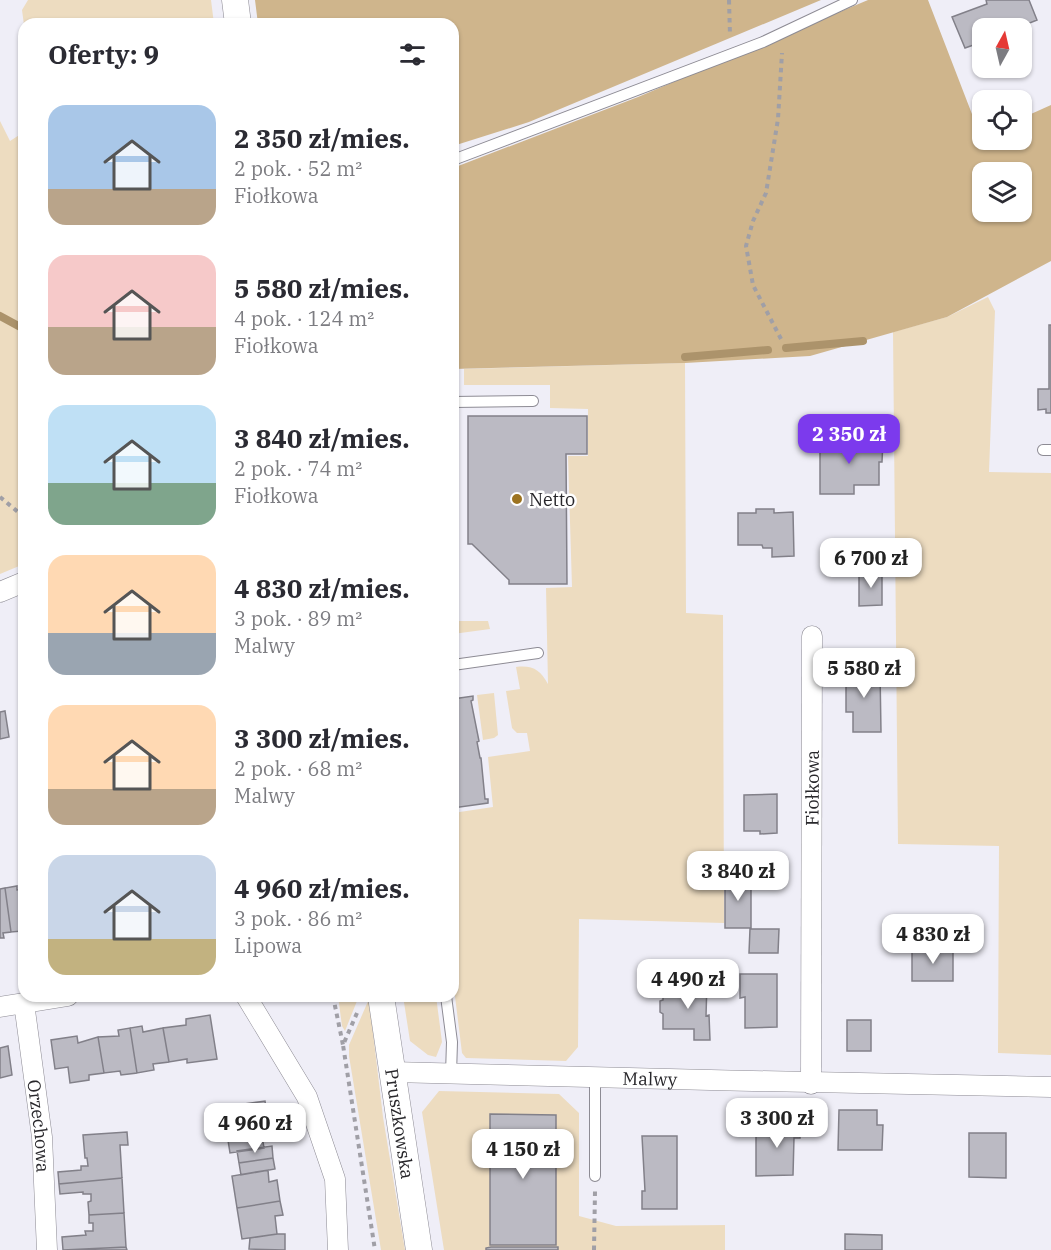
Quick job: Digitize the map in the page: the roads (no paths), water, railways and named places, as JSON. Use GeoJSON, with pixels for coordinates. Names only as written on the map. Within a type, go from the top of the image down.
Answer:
{"type":"FeatureCollection","features":[{"type":"Feature","properties":{"kind":"street"},"geometry":{"type":"LineString","coordinates":[[235,0],[237,18]]}},
{"type":"Feature","properties":{"kind":"street"},"geometry":{"type":"LineString","coordinates":[[0,592],[18,584]]}},
{"type":"Feature","properties":{"kind":"street","name":"Fiołkowa"},"geometry":{"type":"LineString","coordinates":[[811,1084],[812,636]]}},
{"type":"Feature","properties":{"kind":"street"},"geometry":{"type":"LineString","coordinates":[[0,1007],[30,1002]]}},
{"type":"Feature","properties":{"kind":"street"},"geometry":{"type":"LineString","coordinates":[[250,1002],[307,1097],[335,1179],[338,1250]]}},
{"type":"Feature","properties":{"kind":"street","name":"Pruszkowska"},"geometry":{"type":"LineString","coordinates":[[370,1002],[392,1072],[419,1250]]}},
{"type":"Feature","properties":{"kind":"street","name":"Orzechowa"},"geometry":{"type":"LineString","coordinates":[[24,1003],[42,1137],[47,1250]]}},
{"type":"Feature","properties":{"kind":"street","name":"Malwy"},"geometry":{"type":"LineString","coordinates":[[392,1072],[595,1076],[811,1084],[1051,1087]]}},
{"type":"Feature","properties":{"kind":"lane"},"geometry":{"type":"LineString","coordinates":[[459,158],[783,34],[852,0]]}},
{"type":"Feature","properties":{"kind":"lane"},"geometry":{"type":"LineString","coordinates":[[459,402],[533,401]]}},
{"type":"Feature","properties":{"kind":"lane"},"geometry":{"type":"LineString","coordinates":[[459,664],[538,653]]}},
{"type":"Feature","properties":{"kind":"lane"},"geometry":{"type":"LineString","coordinates":[[447,1002],[452,1042],[451,1074]]}},
{"type":"Feature","properties":{"kind":"lane"},"geometry":{"type":"LineString","coordinates":[[595,1076],[596,1176]]}},
{"type":"Feature","properties":{"kind":"waterway"},"geometry":{"type":"LineString","coordinates":[[0,316],[18,326]]}},
{"type":"Feature","properties":{"kind":"waterway"},"geometry":{"type":"LineString","coordinates":[[786,348],[863,341]]}},
{"type":"Feature","properties":{"kind":"waterway"},"geometry":{"type":"LineString","coordinates":[[685,357],[768,350]]}},
{"type":"Feature","properties":{"kind":"place","name":"Netto"},"geometry":{"type":"Point","coordinates":[517,499]}}]}
